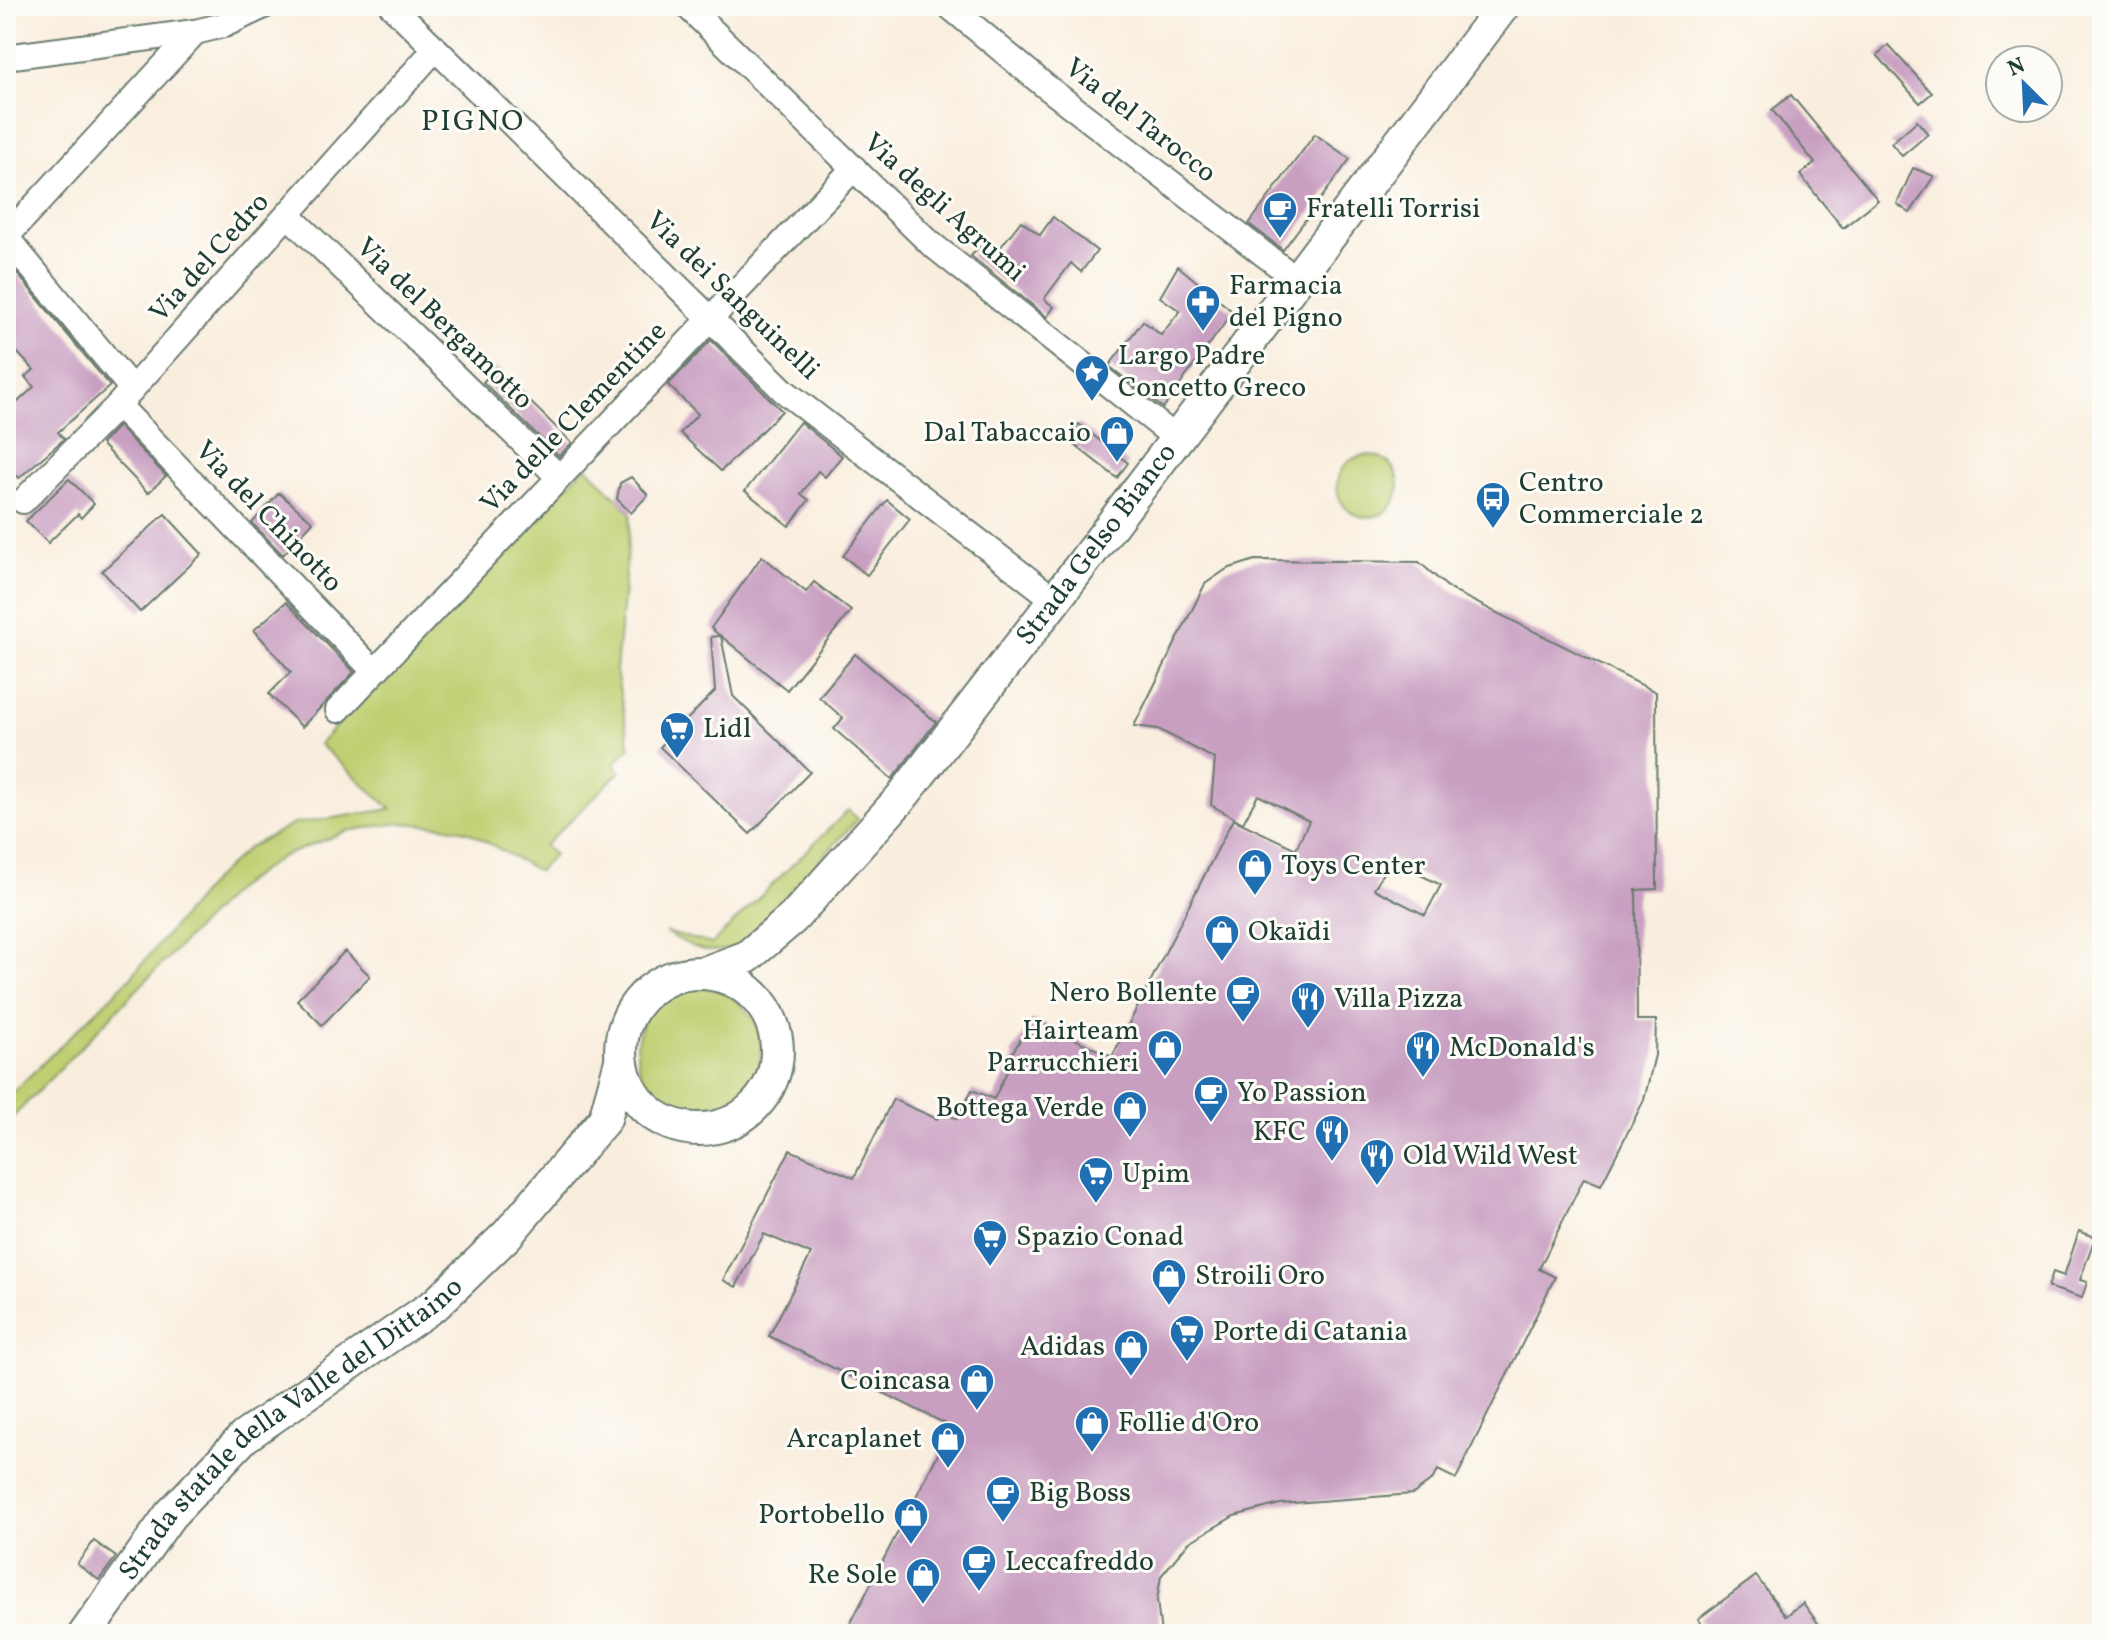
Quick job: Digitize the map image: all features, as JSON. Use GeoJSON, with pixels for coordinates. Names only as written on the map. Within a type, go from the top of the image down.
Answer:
{"type":"FeatureCollection","features":[{"type":"Feature","properties":{"kind":"main road","name":"Strada Gelso Bianco"},"geometry":{"type":"LineString","coordinates":[[704,973],[747,957],[793,918],[901,798],[1055,600],[1503,6]]}},
{"type":"Feature","properties":{"kind":"main road","name":"Strada Gelso Bianco"},"geometry":{"type":"LineString","coordinates":[[761,1004],[759,987],[765,961],[793,918]]}},
{"type":"Feature","properties":{"kind":"main road"},"geometry":{"type":"LineString","coordinates":[[704,973],[730,979],[761,1004],[773,1027],[777,1052],[773,1077],[759,1100],[738,1119],[713,1128],[686,1128],[665,1122],[625,1122],[582,1150],[605,1119],[621,1061],[625,1026],[643,997],[672,978],[704,973]]}},
{"type":"Feature","properties":{"kind":"main road"},"geometry":{"type":"LineString","coordinates":[[621,1061],[635,1097],[665,1122]]}},
{"type":"Feature","properties":{"kind":"main road","name":"Strada statale della Valle del Dittaino"},"geometry":{"type":"LineString","coordinates":[[85,1634],[170,1515],[244,1437],[437,1303],[507,1235],[582,1150]]}},
{"type":"Feature","properties":{"kind":"street"},"geometry":{"type":"LineString","coordinates":[[6,57],[195,32],[224,25],[264,6]]}},
{"type":"Feature","properties":{"kind":"street","name":"Via dei Sanguinelli"},"geometry":{"type":"LineString","coordinates":[[392,6],[784,391],[1055,600]]}},
{"type":"Feature","properties":{"kind":"street","name":"Via degli Agrumi"},"geometry":{"type":"LineString","coordinates":[[687,6],[930,243],[1176,438]]}},
{"type":"Feature","properties":{"kind":"street","name":"Via del Tarocco"},"geometry":{"type":"LineString","coordinates":[[949,6],[1044,85],[1296,279]]}},
{"type":"Feature","properties":{"kind":"street"},"geometry":{"type":"LineString","coordinates":[[10,225],[195,32]]}},
{"type":"Feature","properties":{"kind":"street","name":"Via del Cedro"},"geometry":{"type":"LineString","coordinates":[[23,501],[125,397],[435,49]]}},
{"type":"Feature","properties":{"kind":"street","name":"Via delle Clementine"},"geometry":{"type":"LineString","coordinates":[[338,710],[854,168]]}},
{"type":"Feature","properties":{"kind":"street","name":"Via del Bergamotto"},"geometry":{"type":"LineString","coordinates":[[288,215],[559,477]]}},
{"type":"Feature","properties":{"kind":"street","name":"Via del Chinotto"},"geometry":{"type":"LineString","coordinates":[[10,225],[125,397],[374,671]]}},
{"type":"Feature","properties":{"kind":"green space"},"geometry":{"type":"Polygon","coordinates":[[[1368,455],[1380,457],[1390,464],[1397,474],[1397,498],[1390,508],[1380,515],[1368,517],[1356,515],[1346,508],[1339,498],[1337,486],[1339,474],[1346,464],[1356,457],[1368,455]]]}},
{"type":"Feature","properties":{"kind":"green space"},"geometry":{"type":"Polygon","coordinates":[[[586,466],[631,513],[616,671],[630,747],[614,764],[620,772],[544,846],[554,855],[538,871],[469,832],[444,826],[399,823],[347,831],[281,857],[233,891],[6,1124],[6,1099],[131,977],[212,881],[249,847],[294,824],[391,809],[319,744],[586,466]]]}},
{"type":"Feature","properties":{"kind":"green space"},"geometry":{"type":"Polygon","coordinates":[[[848,810],[858,819],[739,946],[709,951],[665,932],[712,944],[848,810]]]}},
{"type":"Feature","properties":{"kind":"green space"},"geometry":{"type":"Polygon","coordinates":[[[699,988],[723,993],[743,1006],[756,1026],[761,1050],[756,1074],[743,1094],[723,1107],[699,1112],[675,1107],[655,1094],[642,1074],[637,1050],[642,1026],[655,1006],[675,993],[699,988]]]}},
{"type":"Feature","properties":{"kind":"building"},"geometry":{"type":"Polygon","coordinates":[[[1888,45],[1932,93],[1920,103],[1877,55],[1888,45]]]}},
{"type":"Feature","properties":{"kind":"building"},"geometry":{"type":"Polygon","coordinates":[[[1791,95],[1878,200],[1843,228],[1800,175],[1815,163],[1772,110],[1791,95]]]}},
{"type":"Feature","properties":{"kind":"building"},"geometry":{"type":"Polygon","coordinates":[[[1917,121],[1928,134],[1902,156],[1891,143],[1917,121]]]}},
{"type":"Feature","properties":{"kind":"building"},"geometry":{"type":"Polygon","coordinates":[[[1315,134],[1350,159],[1283,250],[1249,224],[1315,134]]]}},
{"type":"Feature","properties":{"kind":"building"},"geometry":{"type":"Polygon","coordinates":[[[1913,168],[1934,176],[1910,213],[1897,204],[1913,168]]]}},
{"type":"Feature","properties":{"kind":"building"},"geometry":{"type":"Polygon","coordinates":[[[1053,217],[1097,251],[1081,272],[1071,263],[1044,299],[1054,307],[1047,317],[971,256],[979,247],[993,257],[1021,221],[1040,235],[1053,217]]]}},
{"type":"Feature","properties":{"kind":"building"},"geometry":{"type":"Polygon","coordinates":[[[6,260],[110,386],[58,432],[64,439],[19,478],[13,472],[6,478],[6,413],[34,387],[25,377],[34,370],[14,349],[6,356],[6,260]]]}},
{"type":"Feature","properties":{"kind":"building"},"geometry":{"type":"Polygon","coordinates":[[[1178,266],[1233,312],[1163,408],[1109,366],[1143,321],[1161,335],[1180,311],[1160,297],[1178,266]]]}},
{"type":"Feature","properties":{"kind":"building"},"geometry":{"type":"Polygon","coordinates":[[[711,340],[782,411],[721,471],[680,433],[698,414],[668,385],[711,340]]]}},
{"type":"Feature","properties":{"kind":"building"},"geometry":{"type":"Polygon","coordinates":[[[496,368],[572,443],[559,456],[483,382],[496,368]]]}},
{"type":"Feature","properties":{"kind":"building"},"geometry":{"type":"Polygon","coordinates":[[[800,422],[842,456],[825,477],[818,471],[801,494],[809,500],[789,526],[745,491],[800,422]]]}},
{"type":"Feature","properties":{"kind":"building"},"geometry":{"type":"Polygon","coordinates":[[[1079,424],[1128,463],[1117,478],[1067,439],[1079,424]]]}},
{"type":"Feature","properties":{"kind":"building"},"geometry":{"type":"Polygon","coordinates":[[[118,426],[166,476],[148,493],[101,444],[118,426]]]}},
{"type":"Feature","properties":{"kind":"building"},"geometry":{"type":"Polygon","coordinates":[[[631,477],[648,495],[631,513],[617,499],[620,483],[631,477]]]}},
{"type":"Feature","properties":{"kind":"building"},"geometry":{"type":"Polygon","coordinates":[[[69,479],[94,504],[81,518],[78,514],[48,543],[26,521],[69,479]]]}},
{"type":"Feature","properties":{"kind":"building"},"geometry":{"type":"Polygon","coordinates":[[[279,493],[313,522],[283,555],[252,523],[279,493]]]}},
{"type":"Feature","properties":{"kind":"building"},"geometry":{"type":"Polygon","coordinates":[[[887,500],[910,519],[867,575],[843,556],[887,500]]]}},
{"type":"Feature","properties":{"kind":"building"},"geometry":{"type":"Polygon","coordinates":[[[165,514],[202,554],[140,612],[102,571],[165,514]]]}},
{"type":"Feature","properties":{"kind":"building"},"geometry":{"type":"Polygon","coordinates":[[[762,556],[806,592],[814,582],[851,611],[787,690],[721,636],[733,696],[810,772],[750,834],[660,747],[715,691],[711,637],[720,636],[711,628],[762,556]]]}},
{"type":"Feature","properties":{"kind":"building"},"geometry":{"type":"Polygon","coordinates":[[[1255,560],[1419,562],[1451,590],[1656,692],[1657,889],[1636,890],[1637,1020],[1656,1020],[1655,1055],[1644,1100],[1601,1185],[1584,1178],[1539,1269],[1555,1277],[1456,1479],[1438,1470],[1432,1480],[1413,1494],[1280,1504],[1234,1516],[1188,1543],[1161,1576],[1157,1600],[1161,1634],[845,1634],[952,1427],[769,1336],[811,1254],[764,1234],[736,1287],[723,1280],[790,1150],[854,1178],[893,1099],[937,1119],[941,1111],[957,1119],[972,1090],[994,1099],[1014,1057],[1011,1055],[1033,1019],[1112,1057],[1233,819],[1296,849],[1309,821],[1258,795],[1243,823],[1211,805],[1215,759],[1158,729],[1134,726],[1205,584],[1227,569],[1255,560]],[[1390,860],[1374,889],[1425,915],[1441,885],[1390,860]]]}},
{"type":"Feature","properties":{"kind":"building"},"geometry":{"type":"Polygon","coordinates":[[[286,602],[354,672],[302,727],[269,694],[291,672],[254,630],[286,602]]]}},
{"type":"Feature","properties":{"kind":"building"},"geometry":{"type":"Polygon","coordinates":[[[855,654],[936,722],[892,779],[834,729],[843,718],[819,697],[855,654]]]}},
{"type":"Feature","properties":{"kind":"building"},"geometry":{"type":"Polygon","coordinates":[[[345,951],[370,976],[322,1025],[297,1000],[345,951]]]}},
{"type":"Feature","properties":{"kind":"building"},"geometry":{"type":"Polygon","coordinates":[[[2079,1231],[2095,1237],[2080,1280],[2087,1282],[2082,1298],[2048,1287],[2053,1272],[2064,1276],[2079,1231]]]}},
{"type":"Feature","properties":{"kind":"building"},"geometry":{"type":"Polygon","coordinates":[[[94,1541],[116,1557],[99,1580],[77,1564],[94,1541]]]}},
{"type":"Feature","properties":{"kind":"building"},"geometry":{"type":"Polygon","coordinates":[[[1756,1576],[1786,1616],[1803,1603],[1826,1634],[1710,1634],[1698,1619],[1756,1576]]]}},
{"type":"Feature","properties":{"kind":"place","name":"Fratelli Torrisi"},"geometry":{"type":"Point","coordinates":[1280,240]}},
{"type":"Feature","properties":{"kind":"place","name":"Farmacia del Pigno"},"geometry":{"type":"Point","coordinates":[1203,333]}},
{"type":"Feature","properties":{"kind":"place","name":"Largo Padre Concetto Greco"},"geometry":{"type":"Point","coordinates":[1092,403]}},
{"type":"Feature","properties":{"kind":"place","name":"Dal Tabaccaio"},"geometry":{"type":"Point","coordinates":[1117,464]}},
{"type":"Feature","properties":{"kind":"place","name":"Centro Commerciale 2"},"geometry":{"type":"Point","coordinates":[1493,530]}},
{"type":"Feature","properties":{"kind":"place","name":"Lidl"},"geometry":{"type":"Point","coordinates":[677,760]}},
{"type":"Feature","properties":{"kind":"place","name":"Toys Center"},"geometry":{"type":"Point","coordinates":[1255,897]}},
{"type":"Feature","properties":{"kind":"place","name":"Okaïdi"},"geometry":{"type":"Point","coordinates":[1222,963]}},
{"type":"Feature","properties":{"kind":"place","name":"Nero Bollente"},"geometry":{"type":"Point","coordinates":[1243,1024]}},
{"type":"Feature","properties":{"kind":"place","name":"Villa Pizza"},"geometry":{"type":"Point","coordinates":[1308,1030]}},
{"type":"Feature","properties":{"kind":"place","name":"Hairteam Parrucchieri"},"geometry":{"type":"Point","coordinates":[1165,1078]}},
{"type":"Feature","properties":{"kind":"place","name":"McDonald's"},"geometry":{"type":"Point","coordinates":[1423,1079]}},
{"type":"Feature","properties":{"kind":"place","name":"Yo Passion"},"geometry":{"type":"Point","coordinates":[1211,1124]}},
{"type":"Feature","properties":{"kind":"place","name":"Bottega Verde"},"geometry":{"type":"Point","coordinates":[1130,1139]}},
{"type":"Feature","properties":{"kind":"place","name":"KFC"},"geometry":{"type":"Point","coordinates":[1332,1163]}},
{"type":"Feature","properties":{"kind":"place","name":"Old Wild West"},"geometry":{"type":"Point","coordinates":[1377,1187]}},
{"type":"Feature","properties":{"kind":"place","name":"Upim"},"geometry":{"type":"Point","coordinates":[1096,1205]}},
{"type":"Feature","properties":{"kind":"place","name":"Spazio Conad"},"geometry":{"type":"Point","coordinates":[990,1268]}},
{"type":"Feature","properties":{"kind":"place","name":"Stroili Oro"},"geometry":{"type":"Point","coordinates":[1169,1307]}},
{"type":"Feature","properties":{"kind":"place","name":"Porte di Catania"},"geometry":{"type":"Point","coordinates":[1187,1363]}},
{"type":"Feature","properties":{"kind":"place","name":"Adidas"},"geometry":{"type":"Point","coordinates":[1131,1378]}},
{"type":"Feature","properties":{"kind":"place","name":"Coincasa"},"geometry":{"type":"Point","coordinates":[977,1412]}},
{"type":"Feature","properties":{"kind":"place","name":"Follie d'Oro"},"geometry":{"type":"Point","coordinates":[1092,1454]}},
{"type":"Feature","properties":{"kind":"place","name":"Arcaplanet"},"geometry":{"type":"Point","coordinates":[948,1470]}},
{"type":"Feature","properties":{"kind":"place","name":"Big Boss"},"geometry":{"type":"Point","coordinates":[1003,1524]}},
{"type":"Feature","properties":{"kind":"place","name":"Portobello"},"geometry":{"type":"Point","coordinates":[911,1546]}},
{"type":"Feature","properties":{"kind":"place","name":"Leccafreddo"},"geometry":{"type":"Point","coordinates":[979,1593]}},
{"type":"Feature","properties":{"kind":"place","name":"Re Sole"},"geometry":{"type":"Point","coordinates":[923,1606]}},
{"type":"Feature","properties":{"kind":"district","name":"PIGNO"},"geometry":{"type":"Point","coordinates":[473,122]}}]}
